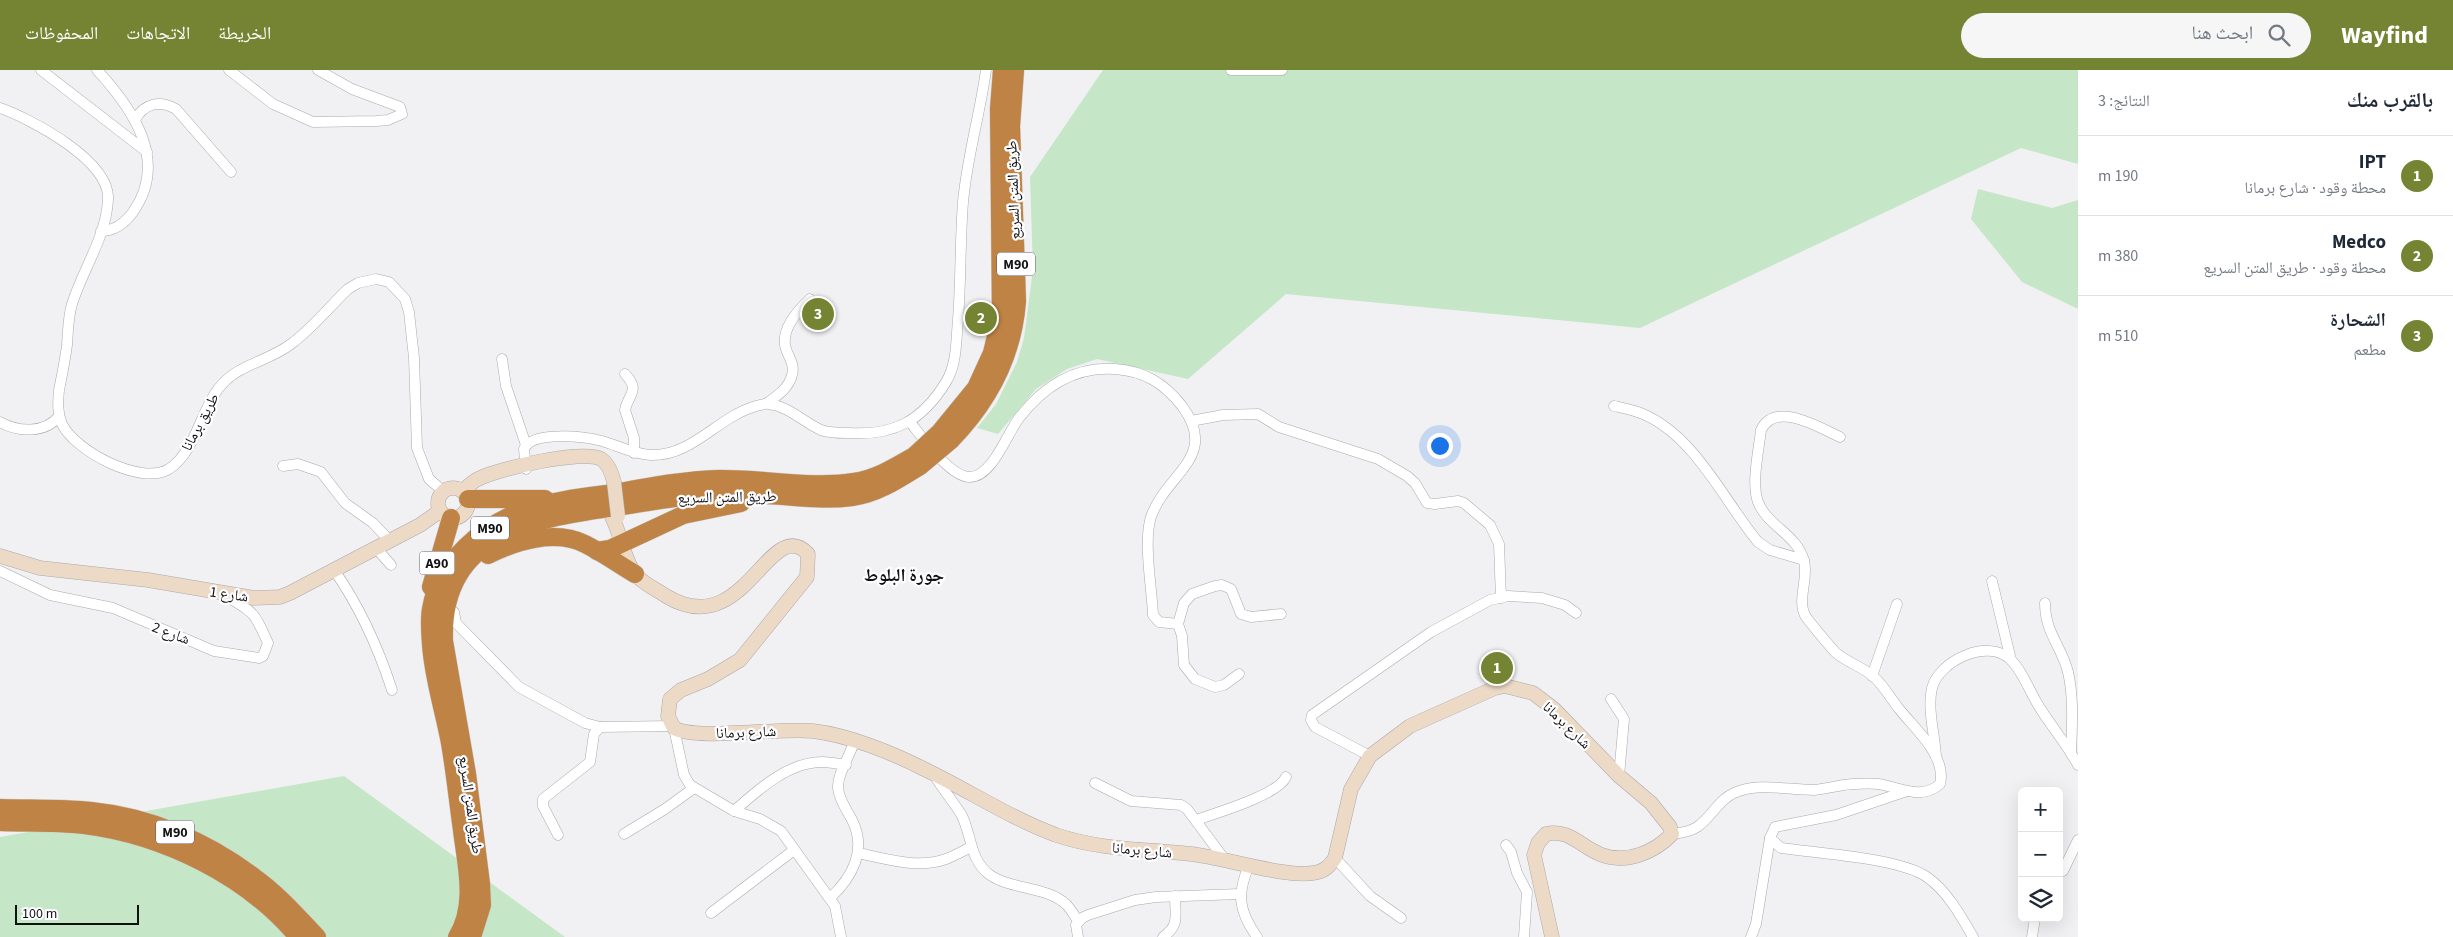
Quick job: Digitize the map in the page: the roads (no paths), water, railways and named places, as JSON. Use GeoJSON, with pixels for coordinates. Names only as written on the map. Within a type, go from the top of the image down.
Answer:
{"type":"FeatureCollection","features":[{"type":"Feature","properties":{"kind":"highway","name":"طريق المتن السريع"},"geometry":{"type":"LineString","coordinates":[[946,436],[976,388],[992,353],[1001,316],[999,109],[1002,70]]}},
{"type":"Feature","properties":{"kind":"highway","name":"طريق المتن السريع"},"geometry":{"type":"LineString","coordinates":[[472,937],[482,905],[481,884],[467,774],[444,641],[443,623],[446,601],[463,568],[491,541],[514,529],[548,517],[694,495],[853,497],[893,483],[976,412],[989,394],[1005,360],[1016,322],[1017,301],[1011,126],[1015,70]]}},
{"type":"Feature","properties":{"kind":"highway","name":"طريق المتن السريع"},"geometry":{"type":"LineString","coordinates":[[457,937],[468,908],[468,876],[450,745],[431,649],[431,609],[444,576],[467,545],[479,534],[528,509],[565,501],[681,482],[716,479],[833,484],[856,482],[917,461]]}},
{"type":"Feature","properties":{"kind":"highway"},"geometry":{"type":"LineString","coordinates":[[466,495],[565,501]]}},
{"type":"Feature","properties":{"kind":"highway"},"geometry":{"type":"LineString","coordinates":[[597,551],[622,543],[683,515],[765,495]]}},
{"type":"Feature","properties":{"kind":"highway","name":"A90"},"geometry":{"type":"LineString","coordinates":[[431,609],[431,582],[446,514]]}},
{"type":"Feature","properties":{"kind":"highway"},"geometry":{"type":"LineString","coordinates":[[463,568],[505,547],[540,538],[573,540],[597,551],[635,574]]}},
{"type":"Feature","properties":{"kind":"highway","name":"M90"},"geometry":{"type":"LineString","coordinates":[[0,808],[90,811],[119,815],[173,831],[207,847],[255,877],[317,937]]}},
{"type":"Feature","properties":{"kind":"highway","name":"M90"},"geometry":{"type":"LineString","coordinates":[[0,822],[82,825],[145,838],[195,858],[224,874],[267,905],[298,937]]}},
{"type":"Feature","properties":{"kind":"street"},"geometry":{"type":"LineString","coordinates":[[41,70],[147,152]]}},
{"type":"Feature","properties":{"kind":"street"},"geometry":{"type":"LineString","coordinates":[[97,70],[113,87],[135,120],[143,136],[147,152],[147,180],[140,200],[128,219],[113,230],[101,231]]}},
{"type":"Feature","properties":{"kind":"street"},"geometry":{"type":"LineString","coordinates":[[229,70],[273,104],[313,122],[388,120],[402,114],[400,107],[352,89],[318,70]]}},
{"type":"Feature","properties":{"kind":"street"},"geometry":{"type":"LineString","coordinates":[[767,403],[786,409],[820,429],[831,432],[880,432],[910,422],[938,394],[948,379],[956,355],[963,204],[968,164],[981,106],[986,70]]}},
{"type":"Feature","properties":{"kind":"street"},"geometry":{"type":"LineString","coordinates":[[1231,70],[1282,70]]}},
{"type":"Feature","properties":{"kind":"street"},"geometry":{"type":"LineString","coordinates":[[135,120],[143,109],[155,104],[170,106],[176,109],[230,172]]}},
{"type":"Feature","properties":{"kind":"street"},"geometry":{"type":"LineString","coordinates":[[0,108],[62,139],[83,156],[104,181],[109,197],[101,231],[70,310],[57,403],[59,416],[48,425],[28,430],[18,430],[0,422]]}},
{"type":"Feature","properties":{"kind":"street","name":"طريق برمانا"},"geometry":{"type":"LineString","coordinates":[[59,416],[66,431],[75,440],[104,460],[146,475],[158,474],[179,460],[211,400],[228,378],[236,371],[280,352],[291,344],[348,289],[358,282],[376,279],[389,282],[400,291],[409,312],[414,358],[417,448],[429,479],[443,492]]}},
{"type":"Feature","properties":{"kind":"street"},"geometry":{"type":"LineString","coordinates":[[526,445],[540,438],[572,437],[604,442],[634,453],[661,454],[678,451],[727,419],[767,403],[785,389],[792,375],[792,363],[785,348],[786,332],[797,312],[810,300]]}},
{"type":"Feature","properties":{"kind":"street"},"geometry":{"type":"LineString","coordinates":[[502,359],[506,386],[526,445],[522,467]]}},
{"type":"Feature","properties":{"kind":"street"},"geometry":{"type":"LineString","coordinates":[[910,422],[943,462],[958,474],[968,477],[983,473],[1018,419],[1040,394],[1067,377],[1086,370],[1135,371],[1168,389],[1183,407],[1196,430],[1194,453],[1165,489],[1151,518],[1149,540],[1153,615],[1159,622],[1178,624]]}},
{"type":"Feature","properties":{"kind":"street"},"geometry":{"type":"LineString","coordinates":[[626,374],[633,387],[632,395],[625,410],[634,438],[634,453]]}},
{"type":"Feature","properties":{"kind":"street"},"geometry":{"type":"LineString","coordinates":[[1614,406],[1643,413],[1661,424],[1693,453],[1758,542],[1770,550],[1804,560]]}},
{"type":"Feature","properties":{"kind":"street"},"geometry":{"type":"LineString","coordinates":[[1191,421],[1223,415],[1258,414],[1280,427],[1378,459],[1411,479],[1427,503],[1435,504],[1458,501],[1464,503],[1490,525],[1499,544],[1501,598]]}},
{"type":"Feature","properties":{"kind":"street"},"geometry":{"type":"LineString","coordinates":[[1552,937],[1534,855],[1538,843],[1546,834],[1564,833],[1602,855],[1618,858],[1647,853],[1662,845],[1672,834],[1692,830],[1699,826],[1716,805],[1727,797],[1733,793],[1749,789],[1775,787],[1815,790],[1851,784],[1878,784],[1918,793],[1928,792],[1940,784],[1942,773],[1936,758],[1916,727],[1872,676],[1836,652],[1805,615],[1803,592],[1806,572],[1804,560],[1793,539],[1765,513],[1758,502],[1755,489],[1761,430],[1764,423],[1772,417],[1786,416],[1840,437]]}},
{"type":"Feature","properties":{"kind":"street"},"geometry":{"type":"LineString","coordinates":[[466,495],[451,488],[443,492],[438,503],[446,514],[465,513],[466,495],[478,478],[571,456],[594,456],[605,462],[612,483],[615,520],[635,574],[669,598],[688,605],[708,606],[721,603],[733,596],[777,551],[788,545],[796,545],[808,554],[807,577],[740,660],[673,696],[668,710],[684,775],[694,788],[734,811],[775,826],[835,906],[841,937]]}},
{"type":"Feature","properties":{"kind":"street"},"geometry":{"type":"LineString","coordinates":[[283,466],[298,464],[321,472],[345,503],[373,524],[389,540]]}},
{"type":"Feature","properties":{"kind":"street","name":"شارع 1"},"geometry":{"type":"LineString","coordinates":[[0,556],[40,568],[148,580],[254,598],[280,597],[389,540],[446,514]]}},
{"type":"Feature","properties":{"kind":"street"},"geometry":{"type":"LineString","coordinates":[[376,548],[391,565]]}},
{"type":"Feature","properties":{"kind":"street"},"geometry":{"type":"LineString","coordinates":[[334,570],[349,592],[374,640],[392,690]]}},
{"type":"Feature","properties":{"kind":"street","name":"شارع 2"},"geometry":{"type":"LineString","coordinates":[[0,572],[50,595],[113,608],[158,629],[214,651],[258,658],[264,656],[268,643],[257,618],[251,610],[221,593]]}},
{"type":"Feature","properties":{"kind":"street"},"geometry":{"type":"LineString","coordinates":[[1992,581],[2011,660]]}},
{"type":"Feature","properties":{"kind":"street"},"geometry":{"type":"LineString","coordinates":[[1239,674],[1224,685],[1215,687],[1196,679],[1184,666],[1182,636],[1178,624],[1187,599],[1200,590],[1222,585],[1231,590],[1241,614],[1251,617],[1281,614]]}},
{"type":"Feature","properties":{"kind":"street"},"geometry":{"type":"LineString","coordinates":[[1370,756],[1316,727],[1311,720],[1312,715],[1431,632],[1490,600],[1527,595],[1564,605],[1576,613]]}},
{"type":"Feature","properties":{"kind":"street"},"geometry":{"type":"LineString","coordinates":[[2045,603],[2048,630],[2065,662],[2068,674],[2072,701],[2071,753]]}},
{"type":"Feature","properties":{"kind":"street"},"geometry":{"type":"LineString","coordinates":[[1872,676],[1897,604]]}},
{"type":"Feature","properties":{"kind":"street"},"geometry":{"type":"LineString","coordinates":[[454,612],[456,623],[519,686],[584,723],[600,727],[673,727]]}},
{"type":"Feature","properties":{"kind":"street"},"geometry":{"type":"LineString","coordinates":[[1936,758],[1932,689],[1940,675],[1962,658],[1980,650],[2002,652],[2011,660],[2078,764]]}},
{"type":"Feature","properties":{"kind":"street","name":"شارع برمانا"},"geometry":{"type":"LineString","coordinates":[[673,727],[692,733],[813,731],[854,742],[909,761],[1013,816],[1079,842],[1114,848],[1192,854],[1304,874],[1318,872],[1328,867],[1334,858],[1351,789],[1370,756],[1410,726],[1495,688],[1505,686],[1533,693],[1554,709],[1619,776],[1651,803],[1670,827],[1672,834]]}},
{"type":"Feature","properties":{"kind":"street"},"geometry":{"type":"LineString","coordinates":[[1611,699],[1624,719],[1619,776]]}},
{"type":"Feature","properties":{"kind":"street"},"geometry":{"type":"LineString","coordinates":[[558,835],[543,806],[543,799],[590,762],[594,734],[600,727]]}},
{"type":"Feature","properties":{"kind":"street"},"geometry":{"type":"LineString","coordinates":[[830,898],[848,878],[856,864],[858,853],[857,831],[838,792],[840,778],[854,742]]}},
{"type":"Feature","properties":{"kind":"street"},"geometry":{"type":"LineString","coordinates":[[734,811],[758,790],[787,772],[821,762],[846,765]]}},
{"type":"Feature","properties":{"kind":"street"},"geometry":{"type":"LineString","coordinates":[[932,772],[963,818],[970,847],[981,866],[989,874],[1026,889],[1055,897],[1067,905],[1078,921]]}},
{"type":"Feature","properties":{"kind":"street"},"geometry":{"type":"LineString","coordinates":[[1196,820],[1242,804],[1275,788],[1284,782],[1286,777]]}},
{"type":"Feature","properties":{"kind":"street"},"geometry":{"type":"LineString","coordinates":[[1094,783],[1131,802],[1182,805],[1196,820],[1225,860]]}},
{"type":"Feature","properties":{"kind":"street"},"geometry":{"type":"LineString","coordinates":[[624,834],[665,810],[694,788]]}},
{"type":"Feature","properties":{"kind":"street"},"geometry":{"type":"LineString","coordinates":[[1751,937],[1756,924],[1770,838],[1775,827],[1836,815],[1907,791]]}},
{"type":"Feature","properties":{"kind":"street"},"geometry":{"type":"LineString","coordinates":[[1770,838],[1781,848],[1891,864],[1918,871],[1936,884],[1973,937]]}},
{"type":"Feature","properties":{"kind":"street"},"geometry":{"type":"LineString","coordinates":[[2063,868],[2078,840]]}},
{"type":"Feature","properties":{"kind":"street"},"geometry":{"type":"LineString","coordinates":[[1506,845],[1511,852],[1517,873],[1527,892],[1524,937]]}},
{"type":"Feature","properties":{"kind":"street"},"geometry":{"type":"LineString","coordinates":[[858,853],[886,859],[922,863],[945,860],[970,847]]}},
{"type":"Feature","properties":{"kind":"street"},"geometry":{"type":"LineString","coordinates":[[710,913],[794,850]]}},
{"type":"Feature","properties":{"kind":"street"},"geometry":{"type":"LineString","coordinates":[[1334,858],[1370,896],[1402,918]]}},
{"type":"Feature","properties":{"kind":"street"},"geometry":{"type":"LineString","coordinates":[[2063,871],[2078,861]]}},
{"type":"Feature","properties":{"kind":"street"},"geometry":{"type":"LineString","coordinates":[[1249,865],[1240,894],[1246,920],[1257,937]]}},
{"type":"Feature","properties":{"kind":"street"},"geometry":{"type":"LineString","coordinates":[[1527,892],[1539,880]]}},
{"type":"Feature","properties":{"kind":"street"},"geometry":{"type":"LineString","coordinates":[[1078,937],[1076,925],[1078,921],[1088,915],[1135,900],[1175,896],[1240,894]]}},
{"type":"Feature","properties":{"kind":"street"},"geometry":{"type":"LineString","coordinates":[[1163,937],[1172,932],[1174,926],[1175,896]]}},
{"type":"Feature","properties":{"kind":"street"},"geometry":{"type":"LineString","coordinates":[[2032,937],[2034,922]]}},
{"type":"Feature","properties":{"kind":"place","name":"الشحارة"},"geometry":{"type":"Point","coordinates":[818,314]}},
{"type":"Feature","properties":{"kind":"place","name":"Medco"},"geometry":{"type":"Point","coordinates":[981,318]}},
{"type":"Feature","properties":{"kind":"place","name":"IPT"},"geometry":{"type":"Point","coordinates":[1497,668]}},
{"type":"Feature","properties":{"kind":"district","name":"جورة البلوط"},"geometry":{"type":"Point","coordinates":[904,575]}}]}
